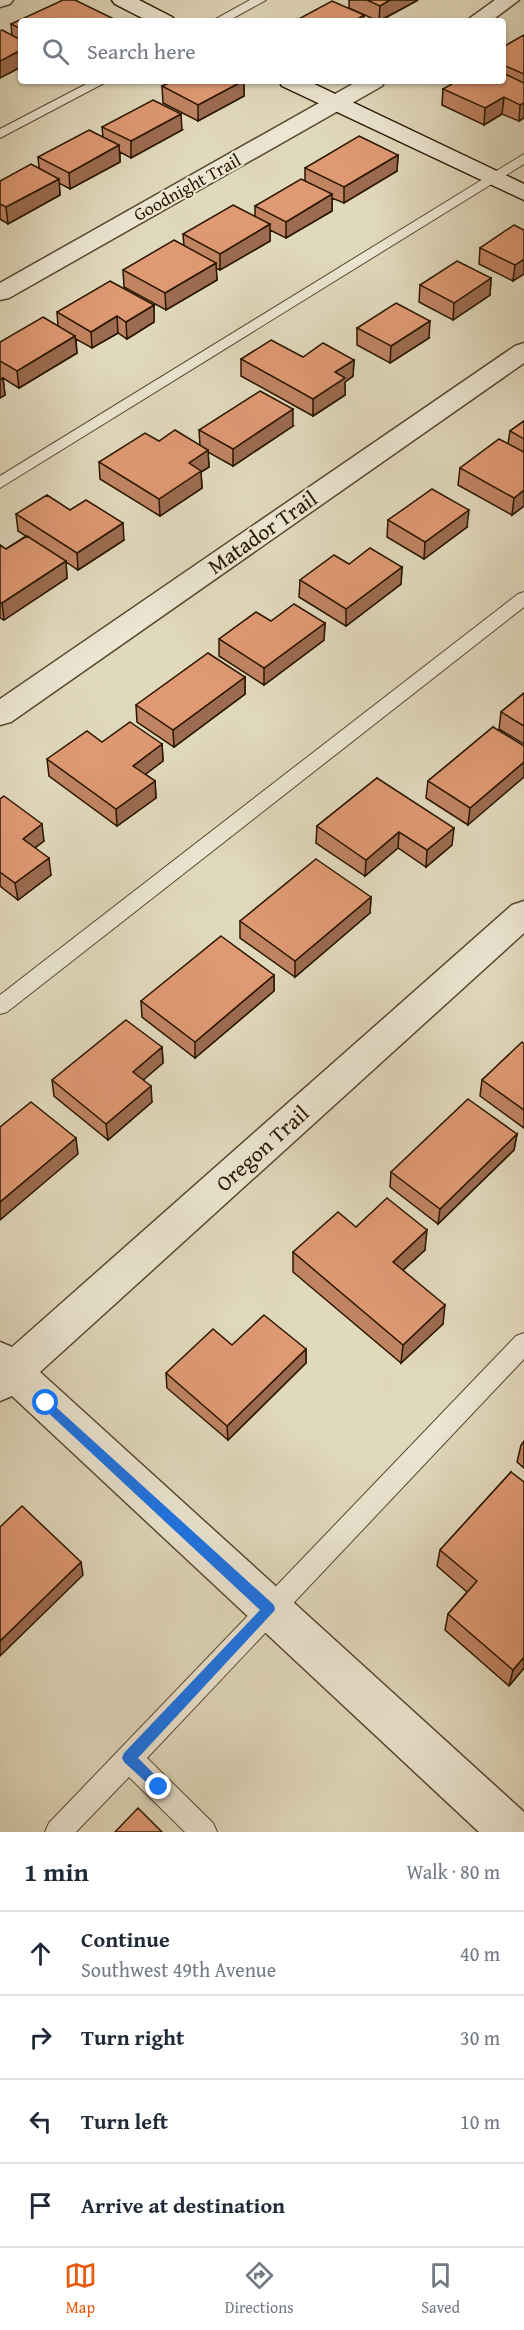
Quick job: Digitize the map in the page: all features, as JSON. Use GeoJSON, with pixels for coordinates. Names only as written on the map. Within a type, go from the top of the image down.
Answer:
{"type":"FeatureCollection","features":[{"type":"Feature","properties":{"kind":"street"},"geometry":{"type":"LineString","coordinates":[[122,0],[159,18]]}},
{"type":"Feature","properties":{"kind":"street"},"geometry":{"type":"LineString","coordinates":[[482,18],[509,0]]}},
{"type":"Feature","properties":{"kind":"street"},"geometry":{"type":"LineString","coordinates":[[296,84],[524,193]]}},
{"type":"Feature","properties":{"kind":"street","name":"Goodnight Trail"},"geometry":{"type":"LineString","coordinates":[[0,293],[369,84]]}},
{"type":"Feature","properties":{"kind":"street","name":"Matador Trail"},"geometry":{"type":"LineString","coordinates":[[0,714],[524,351]]}},
{"type":"Feature","properties":{"kind":"street","name":"Oregon Trail"},"geometry":{"type":"LineString","coordinates":[[4,1372],[524,914]]}},
{"type":"Feature","properties":{"kind":"street"},"geometry":{"type":"LineString","coordinates":[[4,1372],[512,1832]]}},
{"type":"Feature","properties":{"kind":"lane"},"geometry":{"type":"LineString","coordinates":[[224,18],[260,0]]}},
{"type":"Feature","properties":{"kind":"lane"},"geometry":{"type":"LineString","coordinates":[[0,134],[96,84]]}},
{"type":"Feature","properties":{"kind":"lane"},"geometry":{"type":"LineString","coordinates":[[0,483],[524,158]]}},
{"type":"Feature","properties":{"kind":"lane"},"geometry":{"type":"LineString","coordinates":[[0,1006],[524,598]]}},
{"type":"Feature","properties":{"kind":"lane"},"geometry":{"type":"LineString","coordinates":[[58,1832],[524,1343]]}},
{"type":"Feature","properties":{"kind":"lane"},"geometry":{"type":"LineString","coordinates":[[128,1758],[204,1832]]}},
{"type":"Feature","properties":{"kind":"building"},"geometry":{"type":"Polygon","coordinates":[[[63,0],[75,0],[112,18],[24,18],[63,0]]]}},
{"type":"Feature","properties":{"kind":"building"},"geometry":{"type":"Polygon","coordinates":[[[367,0],[390,0],[380,6],[367,0]]]}},
{"type":"Feature","properties":{"kind":"building"},"geometry":{"type":"Polygon","coordinates":[[[332,1],[364,15],[359,18],[301,18],[332,1]]]}},
{"type":"Feature","properties":{"kind":"building"},"geometry":{"type":"Polygon","coordinates":[[[18,21],[18,28],[11,24],[18,21]]]}},
{"type":"Feature","properties":{"kind":"building"},"geometry":{"type":"Polygon","coordinates":[[[0,31],[18,38],[18,52],[0,61],[0,31]]]}},
{"type":"Feature","properties":{"kind":"building"},"geometry":{"type":"Polygon","coordinates":[[[524,35],[524,74],[506,66],[506,45],[524,35]]]}},
{"type":"Feature","properties":{"kind":"building"},"geometry":{"type":"Polygon","coordinates":[[[506,74],[524,83],[524,103],[520,105],[504,97],[485,108],[443,89],[452,84],[506,84],[506,74]]]}},
{"type":"Feature","properties":{"kind":"building"},"geometry":{"type":"Polygon","coordinates":[[[166,84],[237,84],[198,105],[162,86],[166,84]]]}},
{"type":"Feature","properties":{"kind":"building"},"geometry":{"type":"Polygon","coordinates":[[[153,100],[181,114],[131,141],[102,127],[153,100]]]}},
{"type":"Feature","properties":{"kind":"building"},"geometry":{"type":"Polygon","coordinates":[[[89,130],[119,145],[69,173],[38,157],[89,130]]]}},
{"type":"Feature","properties":{"kind":"building"},"geometry":{"type":"Polygon","coordinates":[[[359,136],[398,155],[344,187],[305,168],[359,136]]]}},
{"type":"Feature","properties":{"kind":"building"},"geometry":{"type":"Polygon","coordinates":[[[31,164],[59,179],[6,207],[0,204],[0,181],[31,164]]]}},
{"type":"Feature","properties":{"kind":"building"},"geometry":{"type":"Polygon","coordinates":[[[301,179],[332,194],[286,222],[255,206],[301,179]]]}},
{"type":"Feature","properties":{"kind":"building"},"geometry":{"type":"Polygon","coordinates":[[[233,205],[270,224],[220,254],[183,234],[233,205]]]}},
{"type":"Feature","properties":{"kind":"building"},"geometry":{"type":"Polygon","coordinates":[[[514,225],[524,230],[524,259],[515,265],[480,248],[514,225]]]}},
{"type":"Feature","properties":{"kind":"building"},"geometry":{"type":"Polygon","coordinates":[[[174,240],[216,263],[165,293],[123,270],[174,240]]]}},
{"type":"Feature","properties":{"kind":"building"},"geometry":{"type":"Polygon","coordinates":[[[457,261],[491,278],[454,303],[420,285],[457,261]]]}},
{"type":"Feature","properties":{"kind":"building"},"geometry":{"type":"Polygon","coordinates":[[[110,281],[154,305],[126,322],[117,316],[91,332],[57,312],[110,281]]]}},
{"type":"Feature","properties":{"kind":"building"},"geometry":{"type":"Polygon","coordinates":[[[396,303],[430,321],[391,346],[357,328],[396,303]]]}},
{"type":"Feature","properties":{"kind":"building"},"geometry":{"type":"Polygon","coordinates":[[[43,317],[75,336],[17,371],[0,361],[0,342],[43,317]]]}},
{"type":"Feature","properties":{"kind":"building"},"geometry":{"type":"Polygon","coordinates":[[[271,340],[303,357],[323,343],[354,360],[335,372],[345,378],[313,399],[241,359],[271,340]]]}},
{"type":"Feature","properties":{"kind":"building"},"geometry":{"type":"Polygon","coordinates":[[[260,391],[293,409],[233,449],[199,430],[260,391]]]}},
{"type":"Feature","properties":{"kind":"building"},"geometry":{"type":"Polygon","coordinates":[[[524,421],[524,439],[510,431],[524,421]]]}},
{"type":"Feature","properties":{"kind":"building"},"geometry":{"type":"Polygon","coordinates":[[[175,430],[208,450],[189,463],[201,471],[159,499],[99,462],[145,433],[159,441],[175,430]]]}},
{"type":"Feature","properties":{"kind":"building"},"geometry":{"type":"Polygon","coordinates":[[[499,439],[524,452],[524,490],[514,498],[460,468],[499,439]]]}},
{"type":"Feature","properties":{"kind":"building"},"geometry":{"type":"Polygon","coordinates":[[[432,489],[469,510],[425,542],[388,520],[432,489]]]}},
{"type":"Feature","properties":{"kind":"building"},"geometry":{"type":"Polygon","coordinates":[[[47,495],[70,510],[86,500],[123,523],[77,553],[16,514],[47,495]]]}},
{"type":"Feature","properties":{"kind":"building"},"geometry":{"type":"Polygon","coordinates":[[[27,536],[66,561],[2,603],[0,602],[0,545],[6,549],[27,536]]]}},
{"type":"Feature","properties":{"kind":"building"},"geometry":{"type":"Polygon","coordinates":[[[370,548],[402,567],[346,609],[300,580],[334,555],[349,564],[370,548]]]}},
{"type":"Feature","properties":{"kind":"building"},"geometry":{"type":"Polygon","coordinates":[[[294,604],[325,623],[264,668],[219,639],[256,612],[271,621],[294,604]]]}},
{"type":"Feature","properties":{"kind":"building"},"geometry":{"type":"Polygon","coordinates":[[[208,653],[245,677],[173,730],[136,705],[208,653]]]}},
{"type":"Feature","properties":{"kind":"building"},"geometry":{"type":"Polygon","coordinates":[[[524,693],[524,726],[501,712],[524,693]]]}},
{"type":"Feature","properties":{"kind":"building"},"geometry":{"type":"Polygon","coordinates":[[[130,722],[162,744],[133,766],[155,781],[116,809],[47,759],[87,731],[102,742],[130,722]]]}},
{"type":"Feature","properties":{"kind":"building"},"geometry":{"type":"Polygon","coordinates":[[[493,727],[524,746],[524,762],[470,808],[428,781],[493,727]]]}},
{"type":"Feature","properties":{"kind":"building"},"geometry":{"type":"Polygon","coordinates":[[[377,778],[454,828],[427,850],[399,832],[366,860],[317,826],[377,778]]]}},
{"type":"Feature","properties":{"kind":"building"},"geometry":{"type":"Polygon","coordinates":[[[4,796],[42,824],[23,839],[49,858],[15,883],[0,872],[0,799],[4,796]]]}},
{"type":"Feature","properties":{"kind":"building"},"geometry":{"type":"Polygon","coordinates":[[[316,859],[371,897],[295,961],[240,921],[316,859]]]}},
{"type":"Feature","properties":{"kind":"building"},"geometry":{"type":"Polygon","coordinates":[[[221,936],[274,975],[195,1042],[141,1001],[221,936]]]}},
{"type":"Feature","properties":{"kind":"building"},"geometry":{"type":"Polygon","coordinates":[[[126,1020],[162,1047],[133,1072],[151,1086],[106,1124],[52,1080],[126,1020]]]}},
{"type":"Feature","properties":{"kind":"building"},"geometry":{"type":"Polygon","coordinates":[[[522,1042],[524,1044],[524,1110],[482,1080],[522,1042]]]}},
{"type":"Feature","properties":{"kind":"building"},"geometry":{"type":"Polygon","coordinates":[[[468,1099],[517,1134],[440,1209],[391,1172],[468,1099]]]}},
{"type":"Feature","properties":{"kind":"building"},"geometry":{"type":"Polygon","coordinates":[[[31,1102],[76,1138],[0,1202],[0,1127],[31,1102]]]}},
{"type":"Feature","properties":{"kind":"building"},"geometry":{"type":"Polygon","coordinates":[[[387,1198],[427,1230],[393,1262],[445,1305],[403,1345],[293,1252],[338,1212],[356,1227],[387,1198]]]}},
{"type":"Feature","properties":{"kind":"building"},"geometry":{"type":"Polygon","coordinates":[[[264,1315],[306,1349],[227,1426],[166,1373],[213,1329],[232,1345],[264,1315]]]}},
{"type":"Feature","properties":{"kind":"building"},"geometry":{"type":"Polygon","coordinates":[[[511,1472],[524,1482],[524,1657],[513,1670],[448,1614],[477,1581],[440,1550],[511,1472]]]}},
{"type":"Feature","properties":{"kind":"building"},"geometry":{"type":"Polygon","coordinates":[[[22,1506],[81,1562],[0,1641],[0,1527],[22,1506]]]}},
{"type":"Feature","properties":{"kind":"building"},"geometry":{"type":"Polygon","coordinates":[[[138,1808],[162,1832],[115,1832],[138,1808]]]}},
{"type":"Feature","properties":{"kind":"route"},"geometry":{"type":"LineString","coordinates":[[46,1403],[269,1610],[128,1758],[159,1787]]}}]}
